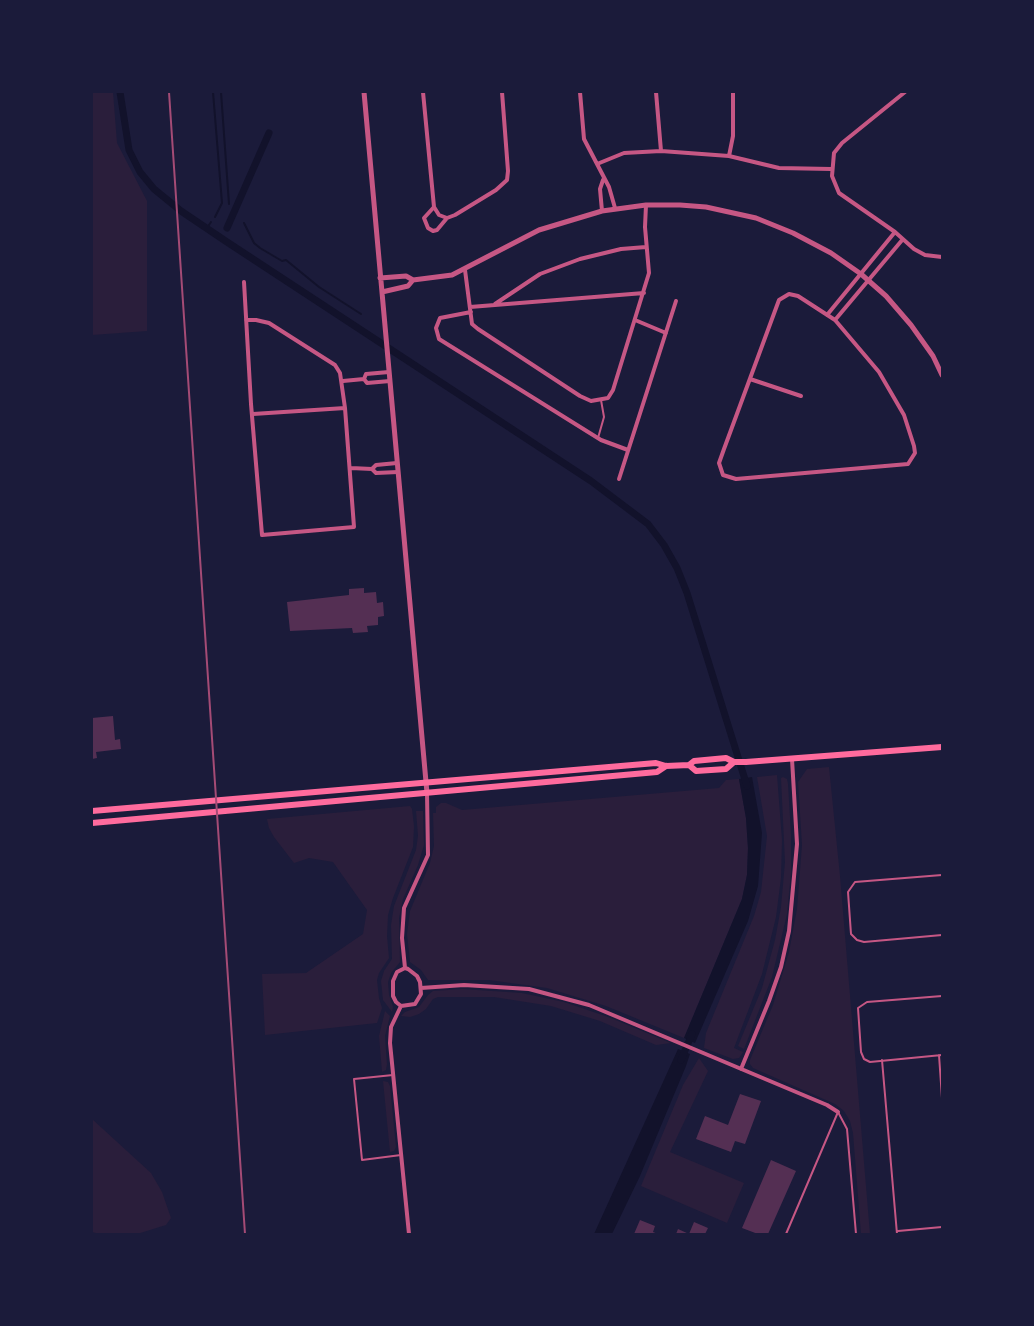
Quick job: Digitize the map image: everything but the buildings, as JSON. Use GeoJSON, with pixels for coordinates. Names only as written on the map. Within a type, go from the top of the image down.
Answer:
{"type":"FeatureCollection","features":[{"type":"Feature","properties":{"kind":"main road"},"geometry":{"type":"LineString","coordinates":[[92,811],[656,763],[666,766],[689,765],[694,760],[726,758],[734,762],[746,762],[942,747]]}},
{"type":"Feature","properties":{"kind":"main road"},"geometry":{"type":"LineString","coordinates":[[689,765],[696,771],[726,769],[734,762]]}},
{"type":"Feature","properties":{"kind":"main road"},"geometry":{"type":"LineString","coordinates":[[92,823],[657,772],[666,766]]}},
{"type":"Feature","properties":{"kind":"street"},"geometry":{"type":"LineString","coordinates":[[363,92],[427,793],[428,855],[404,908],[402,938],[405,969]]}},
{"type":"Feature","properties":{"kind":"street"},"geometry":{"type":"LineString","coordinates":[[423,92],[434,207],[439,215],[447,218]]}},
{"type":"Feature","properties":{"kind":"street"},"geometry":{"type":"LineString","coordinates":[[434,207],[424,218],[428,228],[433,231],[437,230],[447,218],[496,190],[507,180],[502,92]]}},
{"type":"Feature","properties":{"kind":"street"},"geometry":{"type":"LineString","coordinates":[[580,92],[584,139],[609,187],[615,208]]}},
{"type":"Feature","properties":{"kind":"street"},"geometry":{"type":"LineString","coordinates":[[656,92],[661,151]]}},
{"type":"Feature","properties":{"kind":"street"},"geometry":{"type":"LineString","coordinates":[[729,156],[733,136],[733,92]]}},
{"type":"Feature","properties":{"kind":"street"},"geometry":{"type":"LineString","coordinates":[[904,92],[842,143],[834,153],[831,169],[834,185],[839,194],[925,255],[942,257]]}},
{"type":"Feature","properties":{"kind":"street"},"geometry":{"type":"LineString","coordinates":[[597,164],[624,153],[661,151],[729,156],[779,168],[831,169]]}},
{"type":"Feature","properties":{"kind":"street"},"geometry":{"type":"LineString","coordinates":[[602,211],[600,189],[603,179]]}},
{"type":"Feature","properties":{"kind":"street"},"geometry":{"type":"LineString","coordinates":[[380,278],[406,276],[413,280],[452,275],[539,230],[615,208],[646,205],[706,207],[756,218],[793,233],[831,253],[861,274],[911,325],[933,356],[942,375]]}},
{"type":"Feature","properties":{"kind":"street"},"geometry":{"type":"LineString","coordinates":[[465,270],[472,324],[580,396],[591,401],[608,398],[613,390],[649,273],[646,247],[646,205]]}},
{"type":"Feature","properties":{"kind":"street"},"geometry":{"type":"LineString","coordinates":[[827,315],[895,232]]}},
{"type":"Feature","properties":{"kind":"street"},"geometry":{"type":"LineString","coordinates":[[835,320],[903,239]]}},
{"type":"Feature","properties":{"kind":"street"},"geometry":{"type":"LineString","coordinates":[[495,304],[540,274],[580,259],[646,247]]}},
{"type":"Feature","properties":{"kind":"street"},"geometry":{"type":"LineString","coordinates":[[382,292],[408,286],[413,280]]}},
{"type":"Feature","properties":{"kind":"street"},"geometry":{"type":"LineString","coordinates":[[244,282],[246,320],[262,536],[354,527],[343,381],[335,365],[269,324],[246,320]]}},
{"type":"Feature","properties":{"kind":"street"},"geometry":{"type":"LineString","coordinates":[[628,450],[598,438],[439,339],[436,328],[440,318],[495,304],[644,293]]}},
{"type":"Feature","properties":{"kind":"street"},"geometry":{"type":"LineString","coordinates":[[789,294],[798,296],[835,320],[879,372],[904,415],[915,453],[908,464],[730,478],[723,474],[719,463],[781,297],[789,294]]}},
{"type":"Feature","properties":{"kind":"street"},"geometry":{"type":"LineString","coordinates":[[619,479],[676,301]]}},
{"type":"Feature","properties":{"kind":"street"},"geometry":{"type":"LineString","coordinates":[[635,320],[666,333]]}},
{"type":"Feature","properties":{"kind":"street"},"geometry":{"type":"LineString","coordinates":[[364,379],[366,374],[389,372]]}},
{"type":"Feature","properties":{"kind":"street"},"geometry":{"type":"LineString","coordinates":[[343,381],[364,379],[367,382],[390,381]]}},
{"type":"Feature","properties":{"kind":"street"},"geometry":{"type":"LineString","coordinates":[[750,379],[801,396]]}},
{"type":"Feature","properties":{"kind":"street"},"geometry":{"type":"LineString","coordinates":[[253,414],[345,408]]}},
{"type":"Feature","properties":{"kind":"street"},"geometry":{"type":"LineString","coordinates":[[372,469],[375,465],[398,462]]}},
{"type":"Feature","properties":{"kind":"street"},"geometry":{"type":"LineString","coordinates":[[351,468],[372,469],[376,473],[398,472]]}},
{"type":"Feature","properties":{"kind":"street"},"geometry":{"type":"LineString","coordinates":[[741,1069],[770,1001],[789,931],[797,844],[792,758]]}},
{"type":"Feature","properties":{"kind":"street"},"geometry":{"type":"LineString","coordinates":[[408,969],[417,976],[421,994],[415,1004],[400,1006],[393,996],[393,981],[397,972],[408,969]]}},
{"type":"Feature","properties":{"kind":"street"},"geometry":{"type":"LineString","coordinates":[[421,988],[464,985],[529,989],[589,1005],[827,1105],[838,1112]]}},
{"type":"Feature","properties":{"kind":"street"},"geometry":{"type":"LineString","coordinates":[[400,1006],[391,1027],[390,1043],[409,1234]]}},
{"type":"Feature","properties":{"kind":"lane"},"geometry":{"type":"LineString","coordinates":[[598,438],[604,417],[601,400]]}},
{"type":"Feature","properties":{"kind":"lane"},"geometry":{"type":"LineString","coordinates":[[942,875],[855,882],[848,892],[851,934],[857,940],[864,942],[942,935]]}},
{"type":"Feature","properties":{"kind":"lane"},"geometry":{"type":"LineString","coordinates":[[942,996],[862,1004],[858,1008],[861,1052],[864,1059],[870,1062],[941,1055],[942,1098]]}},
{"type":"Feature","properties":{"kind":"lane"},"geometry":{"type":"LineString","coordinates":[[882,1060],[897,1233],[942,1227]]}},
{"type":"Feature","properties":{"kind":"lane"},"geometry":{"type":"LineString","coordinates":[[393,1075],[354,1079],[357,1116],[362,1160],[401,1155]]}},
{"type":"Feature","properties":{"kind":"lane"},"geometry":{"type":"LineString","coordinates":[[786,1234],[838,1112]]}},
{"type":"Feature","properties":{"kind":"lane"},"geometry":{"type":"LineString","coordinates":[[838,1112],[847,1129],[856,1234]]}},
{"type":"Feature","properties":{"kind":"shaded area"},"geometry":{"type":"Polygon","coordinates":[[[92,92],[113,92],[117,143],[147,201],[147,331],[92,335],[92,92]]]}},
{"type":"Feature","properties":{"kind":"shaded area"},"geometry":{"type":"Polygon","coordinates":[[[829,767],[870,1234],[861,1234],[853,1133],[844,1111],[835,1104],[753,1068],[750,1064],[773,1005],[789,952],[797,909],[802,845],[798,782],[807,769],[829,767]]]}},
{"type":"Feature","properties":{"kind":"shaded area"},"geometry":{"type":"Polygon","coordinates":[[[777,775],[782,840],[781,878],[776,917],[762,974],[734,1048],[743,1052],[739,1058],[733,1059],[704,1048],[706,1033],[754,916],[761,892],[767,836],[757,777],[777,775]]]}},
{"type":"Feature","properties":{"kind":"shaded area"},"geometry":{"type":"Polygon","coordinates":[[[752,777],[762,833],[758,886],[748,921],[695,1043],[684,1038],[742,899],[747,875],[748,848],[746,818],[739,779],[752,777]]]}},
{"type":"Feature","properties":{"kind":"shaded area"},"geometry":{"type":"Polygon","coordinates":[[[781,778],[787,779],[788,784],[791,834],[791,873],[787,914],[772,977],[744,1049],[738,1046],[762,988],[781,907],[785,862],[781,778]]]}},
{"type":"Feature","properties":{"kind":"shaded area"},"geometry":{"type":"Polygon","coordinates":[[[739,779],[746,818],[748,848],[747,875],[742,899],[684,1038],[606,1006],[547,988],[489,980],[428,980],[421,970],[410,962],[407,934],[410,911],[430,863],[434,846],[433,813],[436,813],[436,807],[441,803],[462,810],[719,788],[726,780],[739,779]]]}},
{"type":"Feature","properties":{"kind":"shaded area"},"geometry":{"type":"Polygon","coordinates":[[[410,806],[414,826],[413,847],[388,915],[389,958],[377,980],[382,1008],[377,1023],[265,1035],[262,974],[306,973],[363,934],[367,910],[333,862],[309,858],[294,863],[274,837],[267,819],[410,806]]]}},
{"type":"Feature","properties":{"kind":"shaded area"},"geometry":{"type":"Polygon","coordinates":[[[416,811],[423,811],[424,845],[403,899],[399,918],[400,962],[391,973],[388,982],[392,1012],[383,1000],[381,981],[392,959],[391,925],[394,906],[416,850],[418,836],[416,811]]]}},
{"type":"Feature","properties":{"kind":"shaded area"},"geometry":{"type":"Polygon","coordinates":[[[462,989],[522,993],[564,1002],[611,1018],[671,1043],[656,1045],[600,1021],[551,1006],[494,997],[438,997],[433,999],[419,1014],[410,1017],[401,1016],[419,1007],[433,991],[462,989]]]}},
{"type":"Feature","properties":{"kind":"shaded area"},"geometry":{"type":"Polygon","coordinates":[[[385,1011],[390,1016],[385,1036],[387,1064],[386,1070],[382,1072],[379,1036],[385,1011]]]}},
{"type":"Feature","properties":{"kind":"shaded area"},"geometry":{"type":"Polygon","coordinates":[[[678,1049],[690,1054],[640,1176],[612,1234],[594,1234],[678,1049]]]}},
{"type":"Feature","properties":{"kind":"shaded area"},"geometry":{"type":"Polygon","coordinates":[[[699,1058],[708,1071],[670,1152],[744,1183],[727,1223],[641,1186],[683,1085],[699,1058]]]}},
{"type":"Feature","properties":{"kind":"shaded area"},"geometry":{"type":"Polygon","coordinates":[[[383,1081],[388,1082],[390,1086],[396,1147],[390,1152],[383,1081]]]}},
{"type":"Feature","properties":{"kind":"shaded area"},"geometry":{"type":"Polygon","coordinates":[[[92,1119],[151,1173],[162,1192],[171,1218],[166,1225],[137,1234],[92,1232],[92,1119]]]}},
{"type":"Feature","properties":{"kind":"waterway"},"geometry":{"type":"LineString","coordinates":[[120,92],[129,150],[140,172],[154,189],[181,211],[227,242],[591,481],[648,524],[664,545],[687,593],[747,786]]}},
{"type":"Feature","properties":{"kind":"waterway"},"geometry":{"type":"LineString","coordinates":[[213,92],[222,203],[215,217]]}},
{"type":"Feature","properties":{"kind":"waterway"},"geometry":{"type":"LineString","coordinates":[[221,92],[229,204]]}},
{"type":"Feature","properties":{"kind":"waterway"},"geometry":{"type":"LineString","coordinates":[[227,228],[269,133]]}},
{"type":"Feature","properties":{"kind":"waterway"},"geometry":{"type":"LineString","coordinates":[[207,228],[211,222]]}},
{"type":"Feature","properties":{"kind":"waterway"},"geometry":{"type":"LineString","coordinates":[[244,223],[254,243],[260,248],[282,261],[286,260],[319,287],[361,314]]}},
{"type":"Feature","properties":{"kind":"waterway"},"geometry":{"type":"LineString","coordinates":[[681,1060],[692,1034]]}},
{"type":"Feature","properties":{"kind":"railway"},"geometry":{"type":"LineString","coordinates":[[169,92],[245,1234]]}}]}
